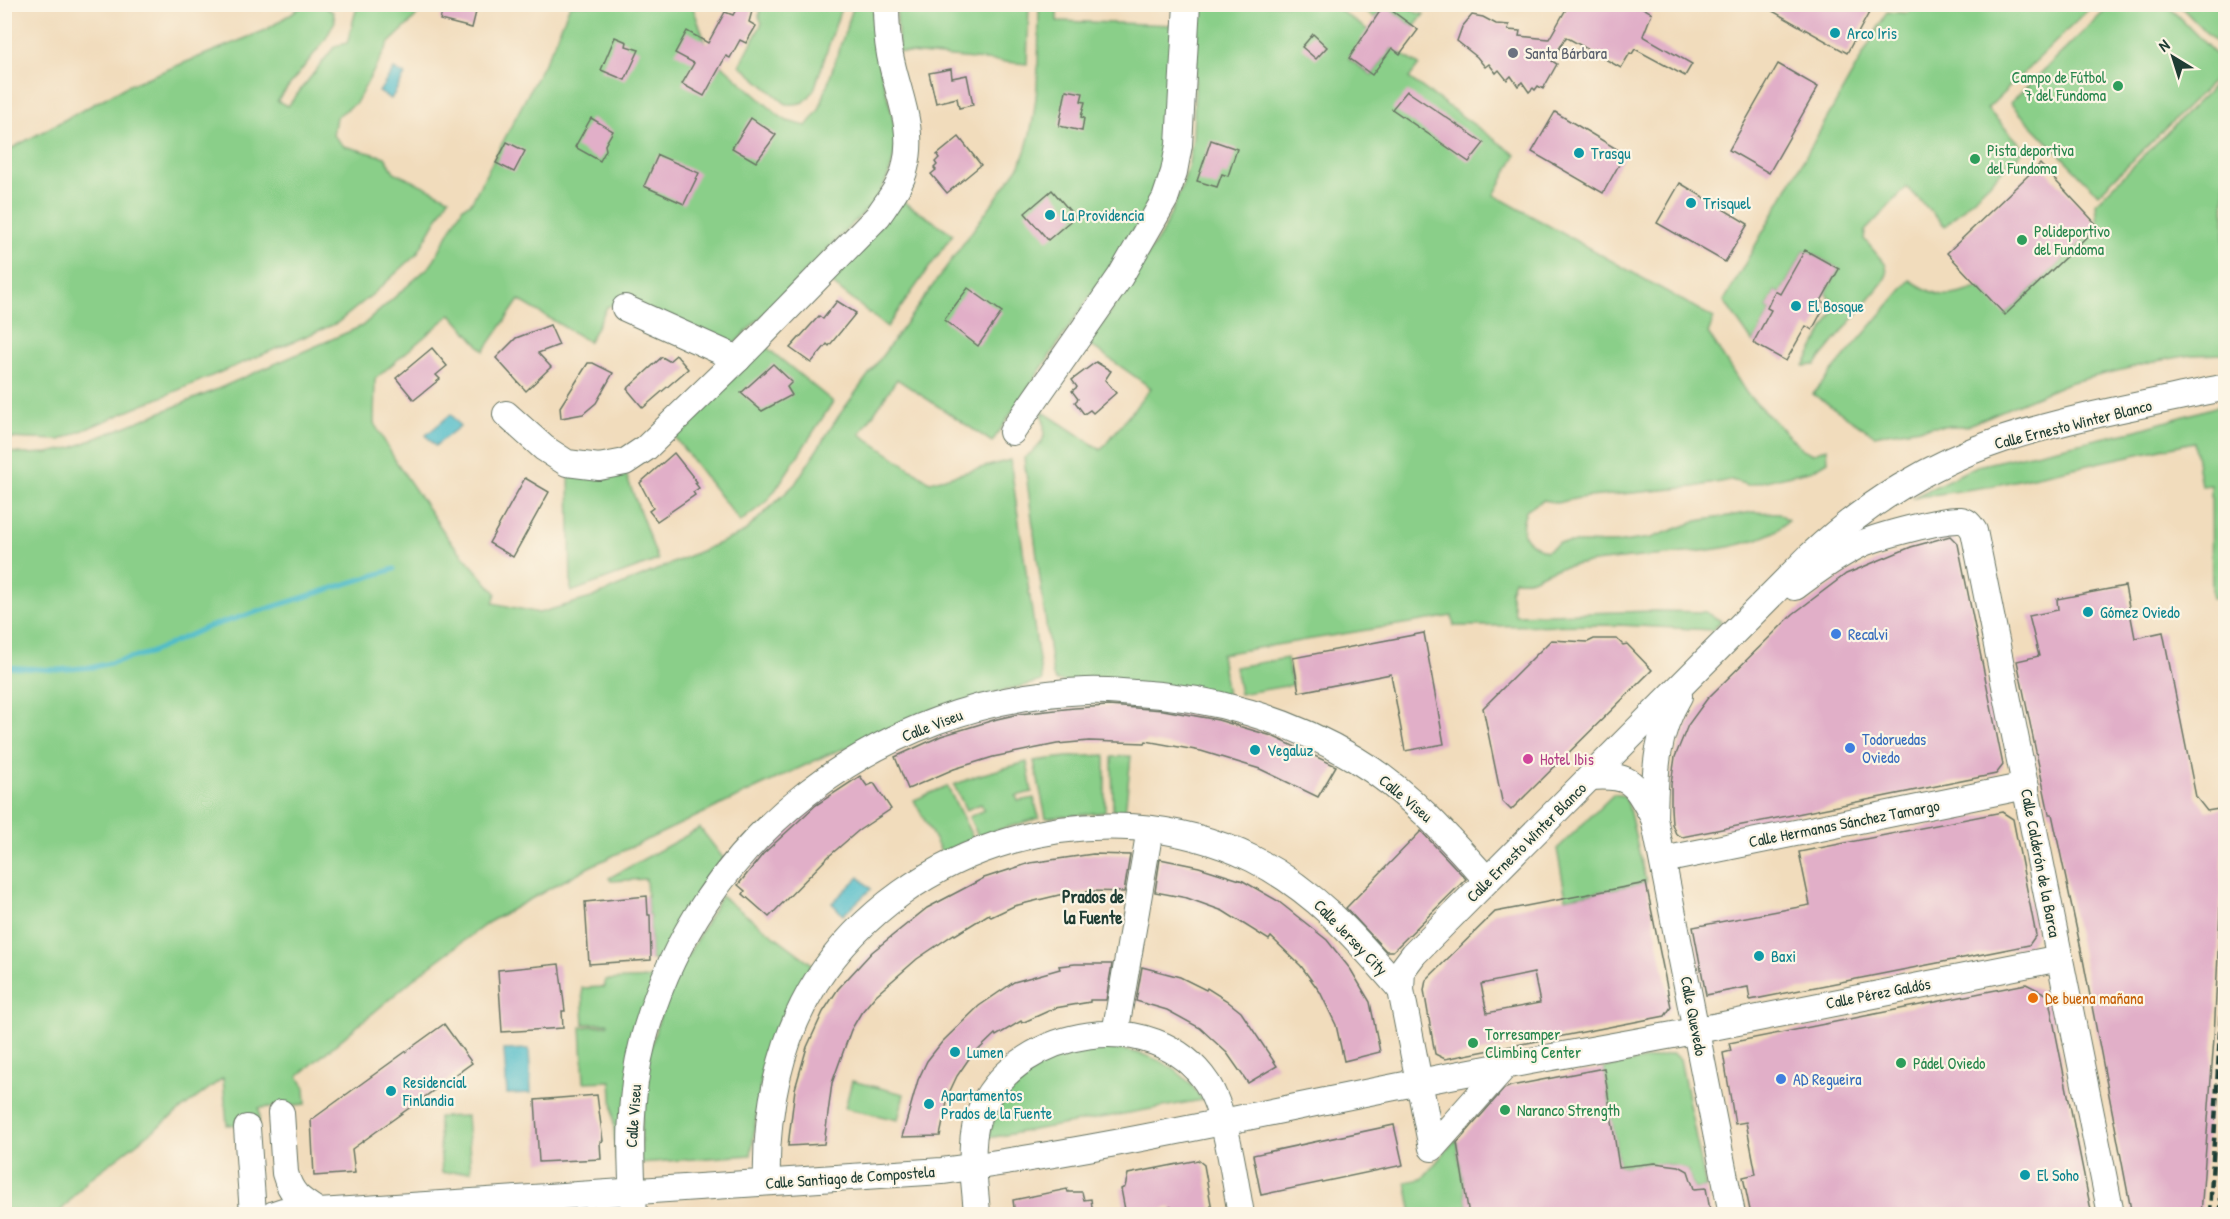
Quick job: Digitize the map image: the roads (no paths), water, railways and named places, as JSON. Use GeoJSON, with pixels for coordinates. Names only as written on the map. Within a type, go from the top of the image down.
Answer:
{"type":"FeatureCollection","features":[{"type":"Feature","properties":{"kind":"street"},"geometry":{"type":"LineString","coordinates":[[506,414],[544,448],[567,463],[599,467],[625,462],[646,448],[738,359],[878,216],[905,170],[909,151],[908,123],[890,57],[886,4]]}},
{"type":"Feature","properties":{"kind":"street"},"geometry":{"type":"LineString","coordinates":[[1012,432],[1120,277],[1165,199],[1174,172],[1179,145],[1187,4]]}},
{"type":"Feature","properties":{"kind":"street"},"geometry":{"type":"LineString","coordinates":[[625,308],[738,359]]}},
{"type":"Feature","properties":{"kind":"street","name":"Calle Ernesto Winter Blanco"},"geometry":{"type":"LineString","coordinates":[[1505,1066],[1432,1148],[1401,990],[1402,970],[1408,961],[1487,880],[1834,533],[1896,490],[1975,450],[2030,431],[2226,387]]}},
{"type":"Feature","properties":{"kind":"street","name":"Calle Ernesto Winter Blanco"},"geometry":{"type":"LineString","coordinates":[[1732,634],[1813,573],[1862,544],[1912,528],[1959,520]]}},
{"type":"Feature","properties":{"kind":"street","name":"Calle Calderón de la Barca"},"geometry":{"type":"LineString","coordinates":[[1959,520],[1968,523],[1974,531],[2111,1215]]}},
{"type":"Feature","properties":{"kind":"street","name":"Calle Quevedo"},"geometry":{"type":"LineString","coordinates":[[1693,673],[1669,712],[1660,739],[1654,818],[1732,1215]]}},
{"type":"Feature","properties":{"kind":"street","name":"Calle Viseu"},"geometry":{"type":"LineString","coordinates":[[633,1203],[631,1124],[643,1041],[665,980],[695,916],[735,861],[789,807],[849,762],[927,724],[973,709],[1018,699],[1088,691],[1168,695],[1218,704],[1266,718],[1355,759],[1396,788],[1438,825],[1487,880]]}},
{"type":"Feature","properties":{"kind":"street","name":"Calle Quevedo"},"geometry":{"type":"LineString","coordinates":[[1590,777],[1622,777],[1631,782],[1654,818]]}},
{"type":"Feature","properties":{"kind":"street","name":"Calle Hermanas Sánchez Tamargo"},"geometry":{"type":"LineString","coordinates":[[1662,860],[2026,786]]}},
{"type":"Feature","properties":{"kind":"street","name":"Calle Jersey City"},"geometry":{"type":"LineString","coordinates":[[767,1182],[766,1148],[777,1078],[792,1029],[815,984],[830,963],[882,907],[903,891],[937,870],[981,849],[1012,839],[1059,829],[1089,827],[1150,829],[1187,837],[1252,859],[1290,881],[1325,907],[1401,990]]}},
{"type":"Feature","properties":{"kind":"street"},"geometry":{"type":"LineString","coordinates":[[1115,1034],[1150,829]]}},
{"type":"Feature","properties":{"kind":"street","name":"Calle Pérez Galdós"},"geometry":{"type":"LineString","coordinates":[[1505,1066],[2060,958]]}},
{"type":"Feature","properties":{"kind":"street"},"geometry":{"type":"LineString","coordinates":[[977,1215],[974,1130],[981,1108],[993,1088],[1009,1071],[1029,1056],[1053,1044],[1079,1036],[1115,1034],[1128,1035],[1171,1050],[1191,1066],[1207,1084],[1223,1122],[1241,1215]]}},
{"type":"Feature","properties":{"kind":"street","name":"Calle Santiago de Compostela"},"geometry":{"type":"LineString","coordinates":[[274,1215],[283,1211],[317,1213],[633,1203],[767,1182],[942,1172],[1098,1146],[1505,1066]]}},
{"type":"Feature","properties":{"kind":"street"},"geometry":{"type":"LineString","coordinates":[[281,1113],[287,1182],[298,1199],[317,1213]]}},
{"type":"Feature","properties":{"kind":"street"},"geometry":{"type":"LineString","coordinates":[[247,1128],[253,1215]]}},
{"type":"Feature","properties":{"kind":"water"},"geometry":{"type":"Polygon","coordinates":[[[394,69],[405,75],[391,99],[379,92],[394,69]]]}},
{"type":"Feature","properties":{"kind":"water"},"geometry":{"type":"Polygon","coordinates":[[[451,414],[460,426],[435,446],[426,435],[451,414]]]}},
{"type":"Feature","properties":{"kind":"water"},"geometry":{"type":"Polygon","coordinates":[[[859,877],[871,889],[843,915],[832,903],[859,877]]]}},
{"type":"Feature","properties":{"kind":"water"},"geometry":{"type":"Polygon","coordinates":[[[529,1049],[531,1093],[507,1094],[504,1050],[529,1049]]]}},
{"type":"Feature","properties":{"kind":"waterway"},"geometry":{"type":"LineString","coordinates":[[4,667],[57,670],[94,667],[150,653],[205,628],[394,569]]}},
{"type":"Feature","properties":{"kind":"railway"},"geometry":{"type":"LineString","coordinates":[[2210,1214],[2226,923]]}},
{"type":"Feature","properties":{"kind":"railway"},"geometry":{"type":"LineString","coordinates":[[2220,1214],[2226,1109]]}},
{"type":"Feature","properties":{"kind":"place","name":"Arco Iris"},"geometry":{"type":"Point","coordinates":[1835,33]}},
{"type":"Feature","properties":{"kind":"place","name":"Santa Bárbara"},"geometry":{"type":"Point","coordinates":[1513,53]}},
{"type":"Feature","properties":{"kind":"place","name":"Campo de Fútbol 7 del Fundoma"},"geometry":{"type":"Point","coordinates":[2118,86]}},
{"type":"Feature","properties":{"kind":"place","name":"Trasgu"},"geometry":{"type":"Point","coordinates":[1579,153]}},
{"type":"Feature","properties":{"kind":"place","name":"Pista deportiva del Fundoma"},"geometry":{"type":"Point","coordinates":[1975,159]}},
{"type":"Feature","properties":{"kind":"place","name":"Trisquel"},"geometry":{"type":"Point","coordinates":[1691,203]}},
{"type":"Feature","properties":{"kind":"place","name":"La Providencia"},"geometry":{"type":"Point","coordinates":[1050,215]}},
{"type":"Feature","properties":{"kind":"place","name":"Polideportivo del Fundoma"},"geometry":{"type":"Point","coordinates":[2022,240]}},
{"type":"Feature","properties":{"kind":"place","name":"El Bosque"},"geometry":{"type":"Point","coordinates":[1796,306]}},
{"type":"Feature","properties":{"kind":"place","name":"Gómez Oviedo"},"geometry":{"type":"Point","coordinates":[2088,612]}},
{"type":"Feature","properties":{"kind":"place","name":"Recalvi"},"geometry":{"type":"Point","coordinates":[1836,634]}},
{"type":"Feature","properties":{"kind":"place","name":"Todoruedas Oviedo"},"geometry":{"type":"Point","coordinates":[1850,748]}},
{"type":"Feature","properties":{"kind":"place","name":"Vegaluz"},"geometry":{"type":"Point","coordinates":[1255,750]}},
{"type":"Feature","properties":{"kind":"place","name":"Hotel Ibis"},"geometry":{"type":"Point","coordinates":[1528,759]}},
{"type":"Feature","properties":{"kind":"place","name":"Baxi"},"geometry":{"type":"Point","coordinates":[1759,956]}},
{"type":"Feature","properties":{"kind":"place","name":"De buena mañana"},"geometry":{"type":"Point","coordinates":[2033,998]}},
{"type":"Feature","properties":{"kind":"place","name":"Torresamper Climbing Center"},"geometry":{"type":"Point","coordinates":[1473,1043]}},
{"type":"Feature","properties":{"kind":"place","name":"Lumen"},"geometry":{"type":"Point","coordinates":[955,1052]}},
{"type":"Feature","properties":{"kind":"place","name":"Pádel Oviedo"},"geometry":{"type":"Point","coordinates":[1901,1063]}},
{"type":"Feature","properties":{"kind":"place","name":"AD Regueira"},"geometry":{"type":"Point","coordinates":[1781,1079]}},
{"type":"Feature","properties":{"kind":"place","name":"Residencial Finlandia"},"geometry":{"type":"Point","coordinates":[391,1091]}},
{"type":"Feature","properties":{"kind":"place","name":"Apartamentos Prados de la Fuente"},"geometry":{"type":"Point","coordinates":[929,1104]}},
{"type":"Feature","properties":{"kind":"place","name":"Naranco Strength"},"geometry":{"type":"Point","coordinates":[1505,1110]}},
{"type":"Feature","properties":{"kind":"place","name":"El Soho"},"geometry":{"type":"Point","coordinates":[2025,1175]}},
{"type":"Feature","properties":{"kind":"district","name":"Prados de la Fuente"},"geometry":{"type":"Point","coordinates":[1093,907]}}]}
